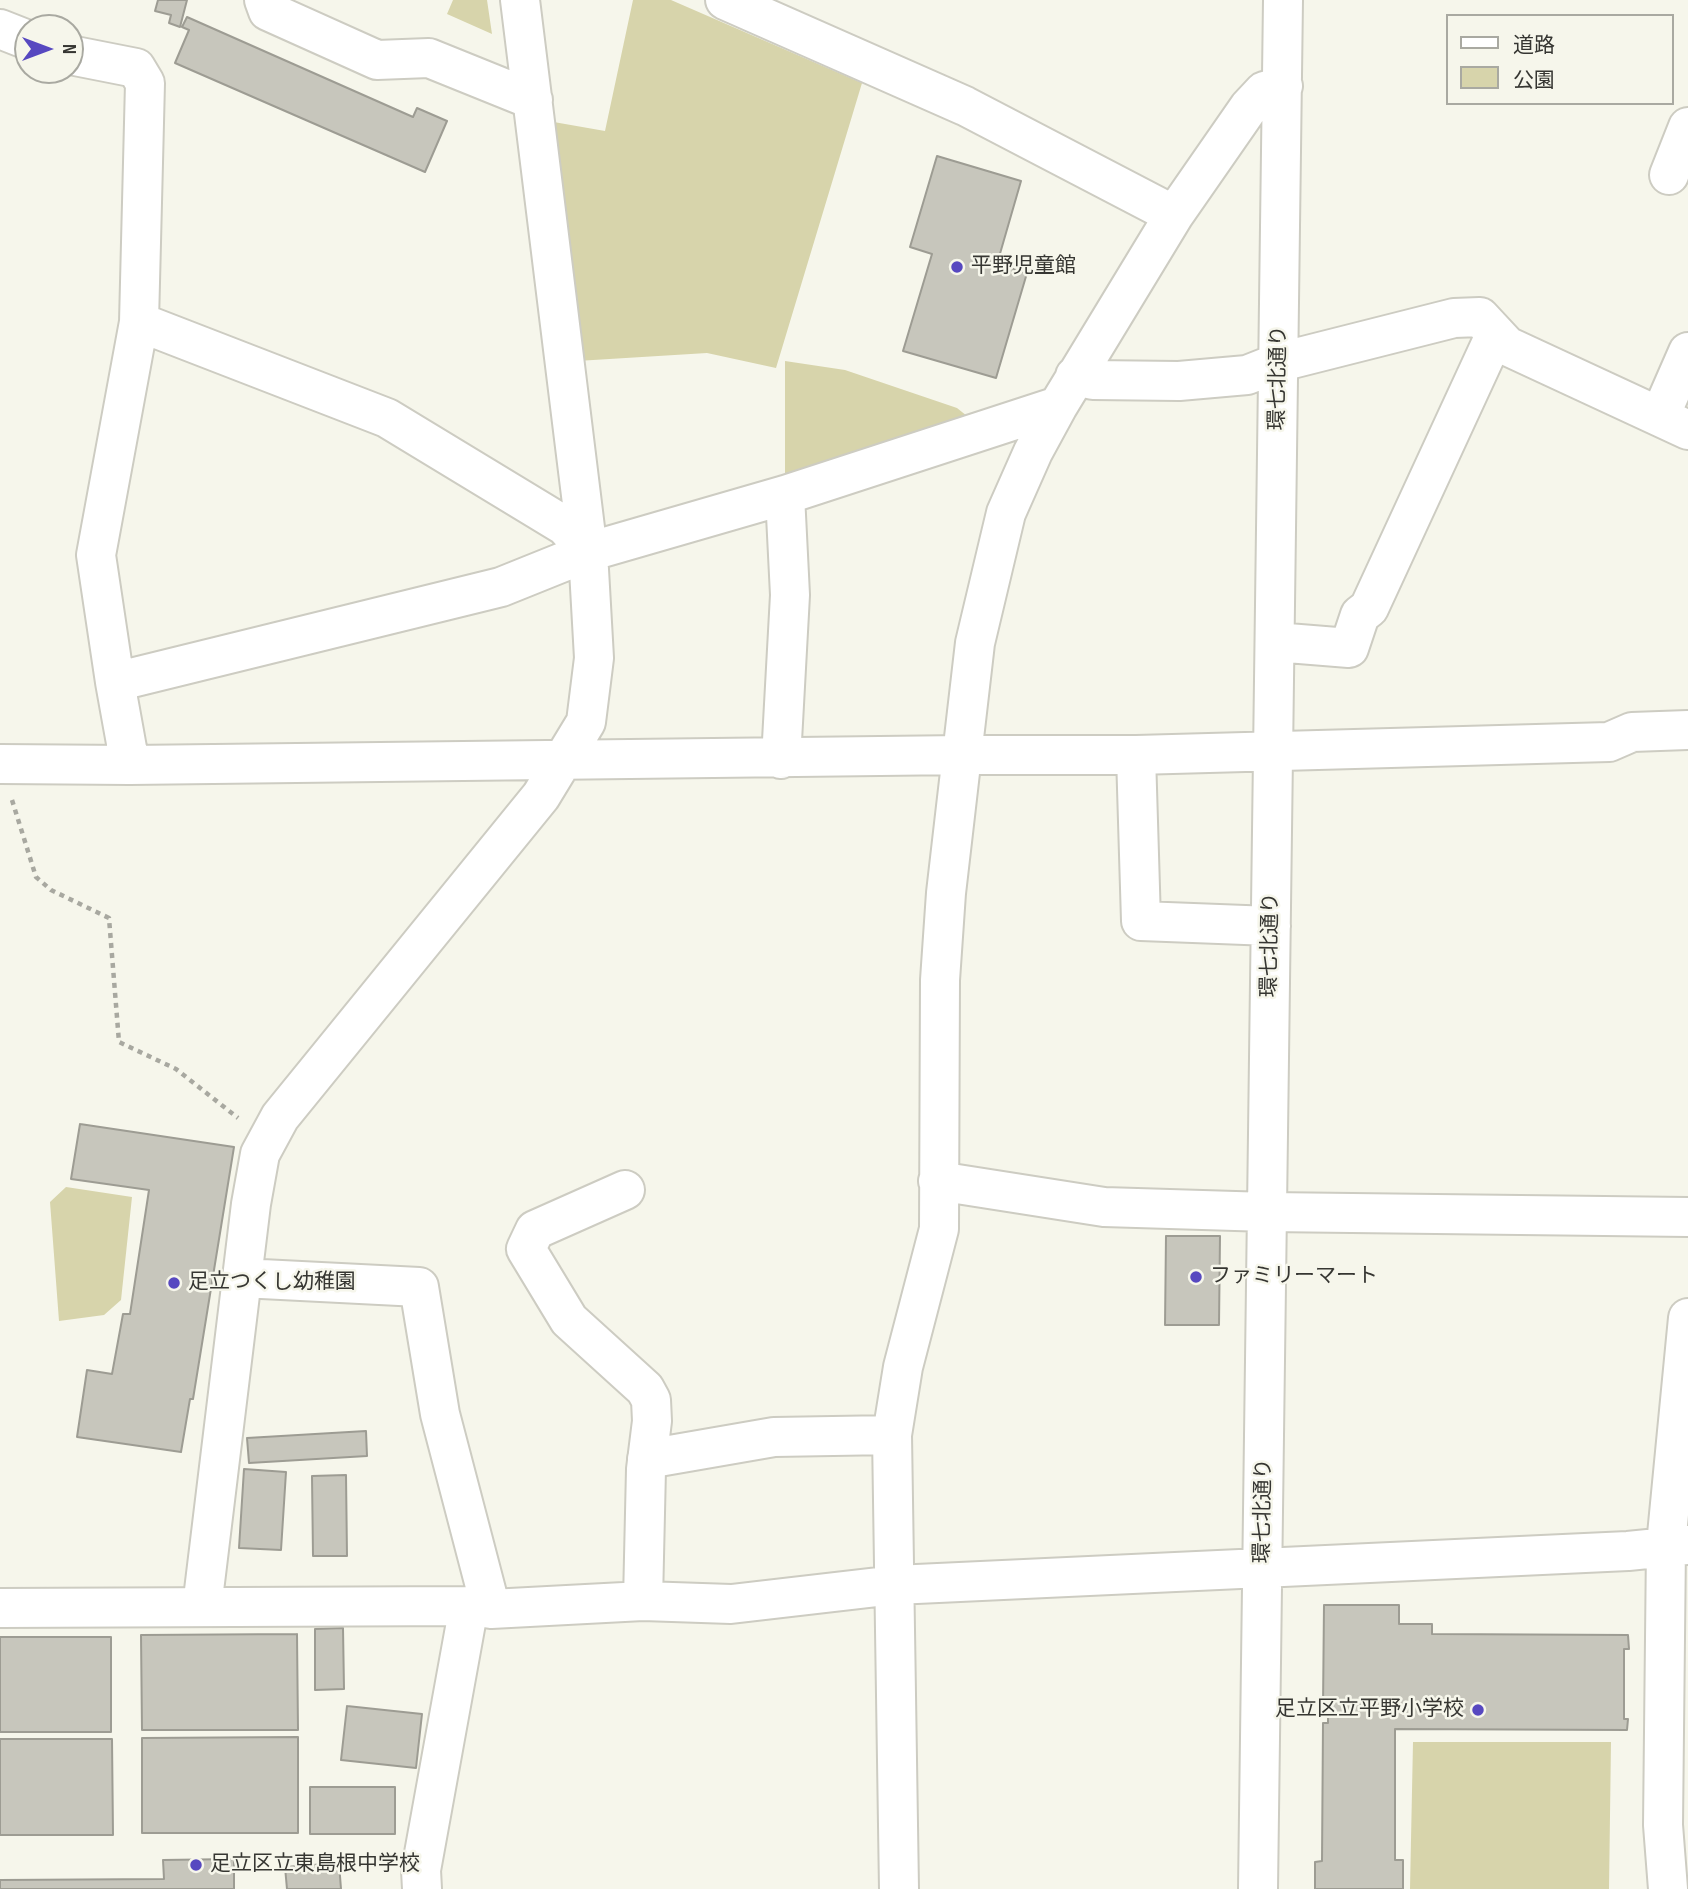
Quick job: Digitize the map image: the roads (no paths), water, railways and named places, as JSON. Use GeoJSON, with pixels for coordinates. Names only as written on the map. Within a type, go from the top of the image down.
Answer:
{"type":"FeatureCollection","features":[{"type":"Feature","properties":{"kind":"street"},"geometry":{"type":"LineString","coordinates":[[264,0],[268,11],[377,60],[429,58],[533,100]]}},
{"type":"Feature","properties":{"kind":"street"},"geometry":{"type":"LineString","coordinates":[[202,1607],[242,1278],[260,1154],[280,1116],[541,796],[586,722],[594,658],[588,552],[520,0]]}},
{"type":"Feature","properties":{"kind":"street"},"geometry":{"type":"LineString","coordinates":[[725,0],[965,106],[1174,215]]}},
{"type":"Feature","properties":{"kind":"street","name":"環七北通り"},"geometry":{"type":"LineString","coordinates":[[1258,1889],[1283,0]]}},
{"type":"Feature","properties":{"kind":"street"},"geometry":{"type":"LineString","coordinates":[[84,58],[136,68],[145,83],[139,322],[96,555],[130,765]]}},
{"type":"Feature","properties":{"kind":"street"},"geometry":{"type":"LineString","coordinates":[[899,1889],[892,1435],[903,1367],[939,1228],[940,980],[946,893],[975,643],[1006,513],[1033,452],[1174,215],[1249,107],[1264,91],[1283,86]]}},
{"type":"Feature","properties":{"kind":"street"},"geometry":{"type":"LineString","coordinates":[[1669,175],[1678,121]]}},
{"type":"Feature","properties":{"kind":"street"},"geometry":{"type":"LineString","coordinates":[[115,681],[501,587],[588,552],[785,495],[1093,380],[1179,381],[1254,374],[1279,362],[1454,318],[1480,317],[1507,346],[1674,423],[1688,352]]}},
{"type":"Feature","properties":{"kind":"street"},"geometry":{"type":"LineString","coordinates":[[139,322],[387,418],[565,526],[588,552]]}},
{"type":"Feature","properties":{"kind":"street"},"geometry":{"type":"LineString","coordinates":[[1275,642],[1349,648],[1360,615],[1369,608],[1495,335]]}},
{"type":"Feature","properties":{"kind":"street"},"geometry":{"type":"LineString","coordinates":[[781,759],[790,595],[785,495]]}},
{"type":"Feature","properties":{"kind":"street"},"geometry":{"type":"LineString","coordinates":[[1,764],[1136,755],[1609,743],[1632,732],[1688,730]]}},
{"type":"Feature","properties":{"kind":"street"},"geometry":{"type":"LineString","coordinates":[[1136,755],[1141,921],[1271,926]]}},
{"type":"Feature","properties":{"kind":"street"},"geometry":{"type":"LineString","coordinates":[[938,1181],[1104,1207],[1268,1212],[1688,1217]]}},
{"type":"Feature","properties":{"kind":"street"},"geometry":{"type":"LineString","coordinates":[[625,1190],[535,1230],[526,1249],[569,1320],[645,1389],[651,1400],[643,1601]]}},
{"type":"Feature","properties":{"kind":"street"},"geometry":{"type":"LineString","coordinates":[[242,1278],[419,1287],[440,1414],[480,1608],[421,1870],[422,1889]]}},
{"type":"Feature","properties":{"kind":"street"},"geometry":{"type":"LineString","coordinates":[[1668,1889],[1663,1825],[1688,1318]]}},
{"type":"Feature","properties":{"kind":"street"},"geometry":{"type":"LineString","coordinates":[[647,1459],[774,1437],[892,1435]]}},
{"type":"Feature","properties":{"kind":"street"},"geometry":{"type":"LineString","coordinates":[[0,1608],[480,1608],[643,1601],[731,1604],[895,1585],[1628,1551],[1677,1545]]}},
{"type":"Feature","properties":{"kind":"place","name":"平野児童館"},"geometry":{"type":"Point","coordinates":[957,267]}},
{"type":"Feature","properties":{"kind":"place","name":"ファミリーマート"},"geometry":{"type":"Point","coordinates":[1196,1277]}},
{"type":"Feature","properties":{"kind":"place","name":"足立つくし幼稚園"},"geometry":{"type":"Point","coordinates":[174,1283]}},
{"type":"Feature","properties":{"kind":"place","name":"足立区立平野小学校"},"geometry":{"type":"Point","coordinates":[1478,1710]}},
{"type":"Feature","properties":{"kind":"place","name":"足立区立東島根中学校"},"geometry":{"type":"Point","coordinates":[196,1865]}}]}
